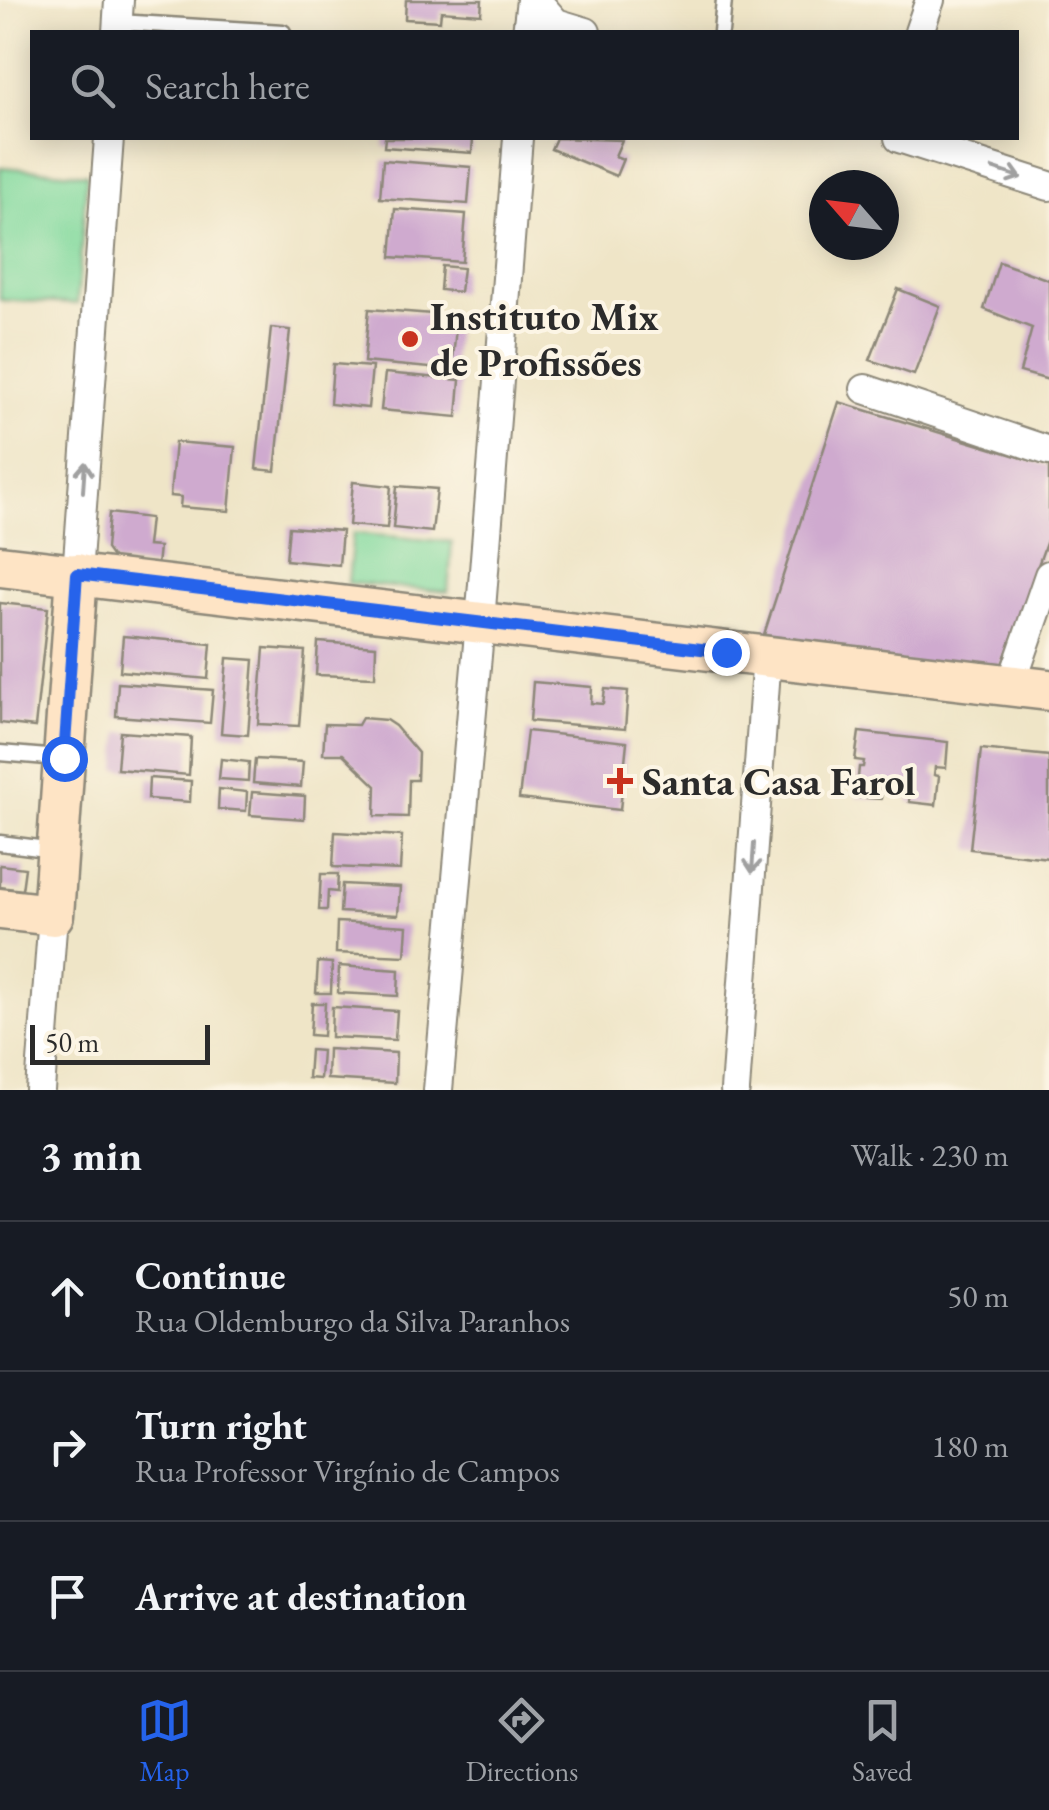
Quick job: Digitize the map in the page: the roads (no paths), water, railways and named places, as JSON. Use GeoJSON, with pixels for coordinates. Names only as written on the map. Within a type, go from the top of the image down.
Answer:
{"type":"FeatureCollection","features":[{"type":"Feature","properties":{"kind":"street"},"geometry":{"type":"LineString","coordinates":[[533,0],[550,28]]}},
{"type":"Feature","properties":{"kind":"street"},"geometry":{"type":"LineString","coordinates":[[526,30],[533,0]]}},
{"type":"Feature","properties":{"kind":"street"},"geometry":{"type":"LineString","coordinates":[[920,30],[930,0]]}},
{"type":"Feature","properties":{"kind":"street"},"geometry":{"type":"LineString","coordinates":[[40,1090],[109,140]]}},
{"type":"Feature","properties":{"kind":"street"},"geometry":{"type":"LineString","coordinates":[[438,1090],[518,140]]}},
{"type":"Feature","properties":{"kind":"street"},"geometry":{"type":"LineString","coordinates":[[905,140],[1049,186]]}},
{"type":"Feature","properties":{"kind":"street"},"geometry":{"type":"LineString","coordinates":[[864,389],[1049,451]]}},
{"type":"Feature","properties":{"kind":"street"},"geometry":{"type":"LineString","coordinates":[[0,566],[1030,688],[1049,575]]}},
{"type":"Feature","properties":{"kind":"street"},"geometry":{"type":"LineString","coordinates":[[736,1090],[768,656]]}},
{"type":"Feature","properties":{"kind":"street"},"geometry":{"type":"LineString","coordinates":[[0,908],[53,915]]}},
{"type":"Feature","properties":{"kind":"lane"},"geometry":{"type":"LineString","coordinates":[[720,30],[724,0]]}},
{"type":"Feature","properties":{"kind":"lane"},"geometry":{"type":"LineString","coordinates":[[118,18],[260,30]]}},
{"type":"Feature","properties":{"kind":"lane"},"geometry":{"type":"LineString","coordinates":[[0,753],[64,758]]}},
{"type":"Feature","properties":{"kind":"lane"},"geometry":{"type":"LineString","coordinates":[[0,844],[58,850]]}},
{"type":"Feature","properties":{"kind":"place","name":"Instituto Mix de Profissões"},"geometry":{"type":"Point","coordinates":[410,339]}},
{"type":"Feature","properties":{"kind":"place","name":"Santa Casa Farol"},"geometry":{"type":"Point","coordinates":[620,781]}}]}
